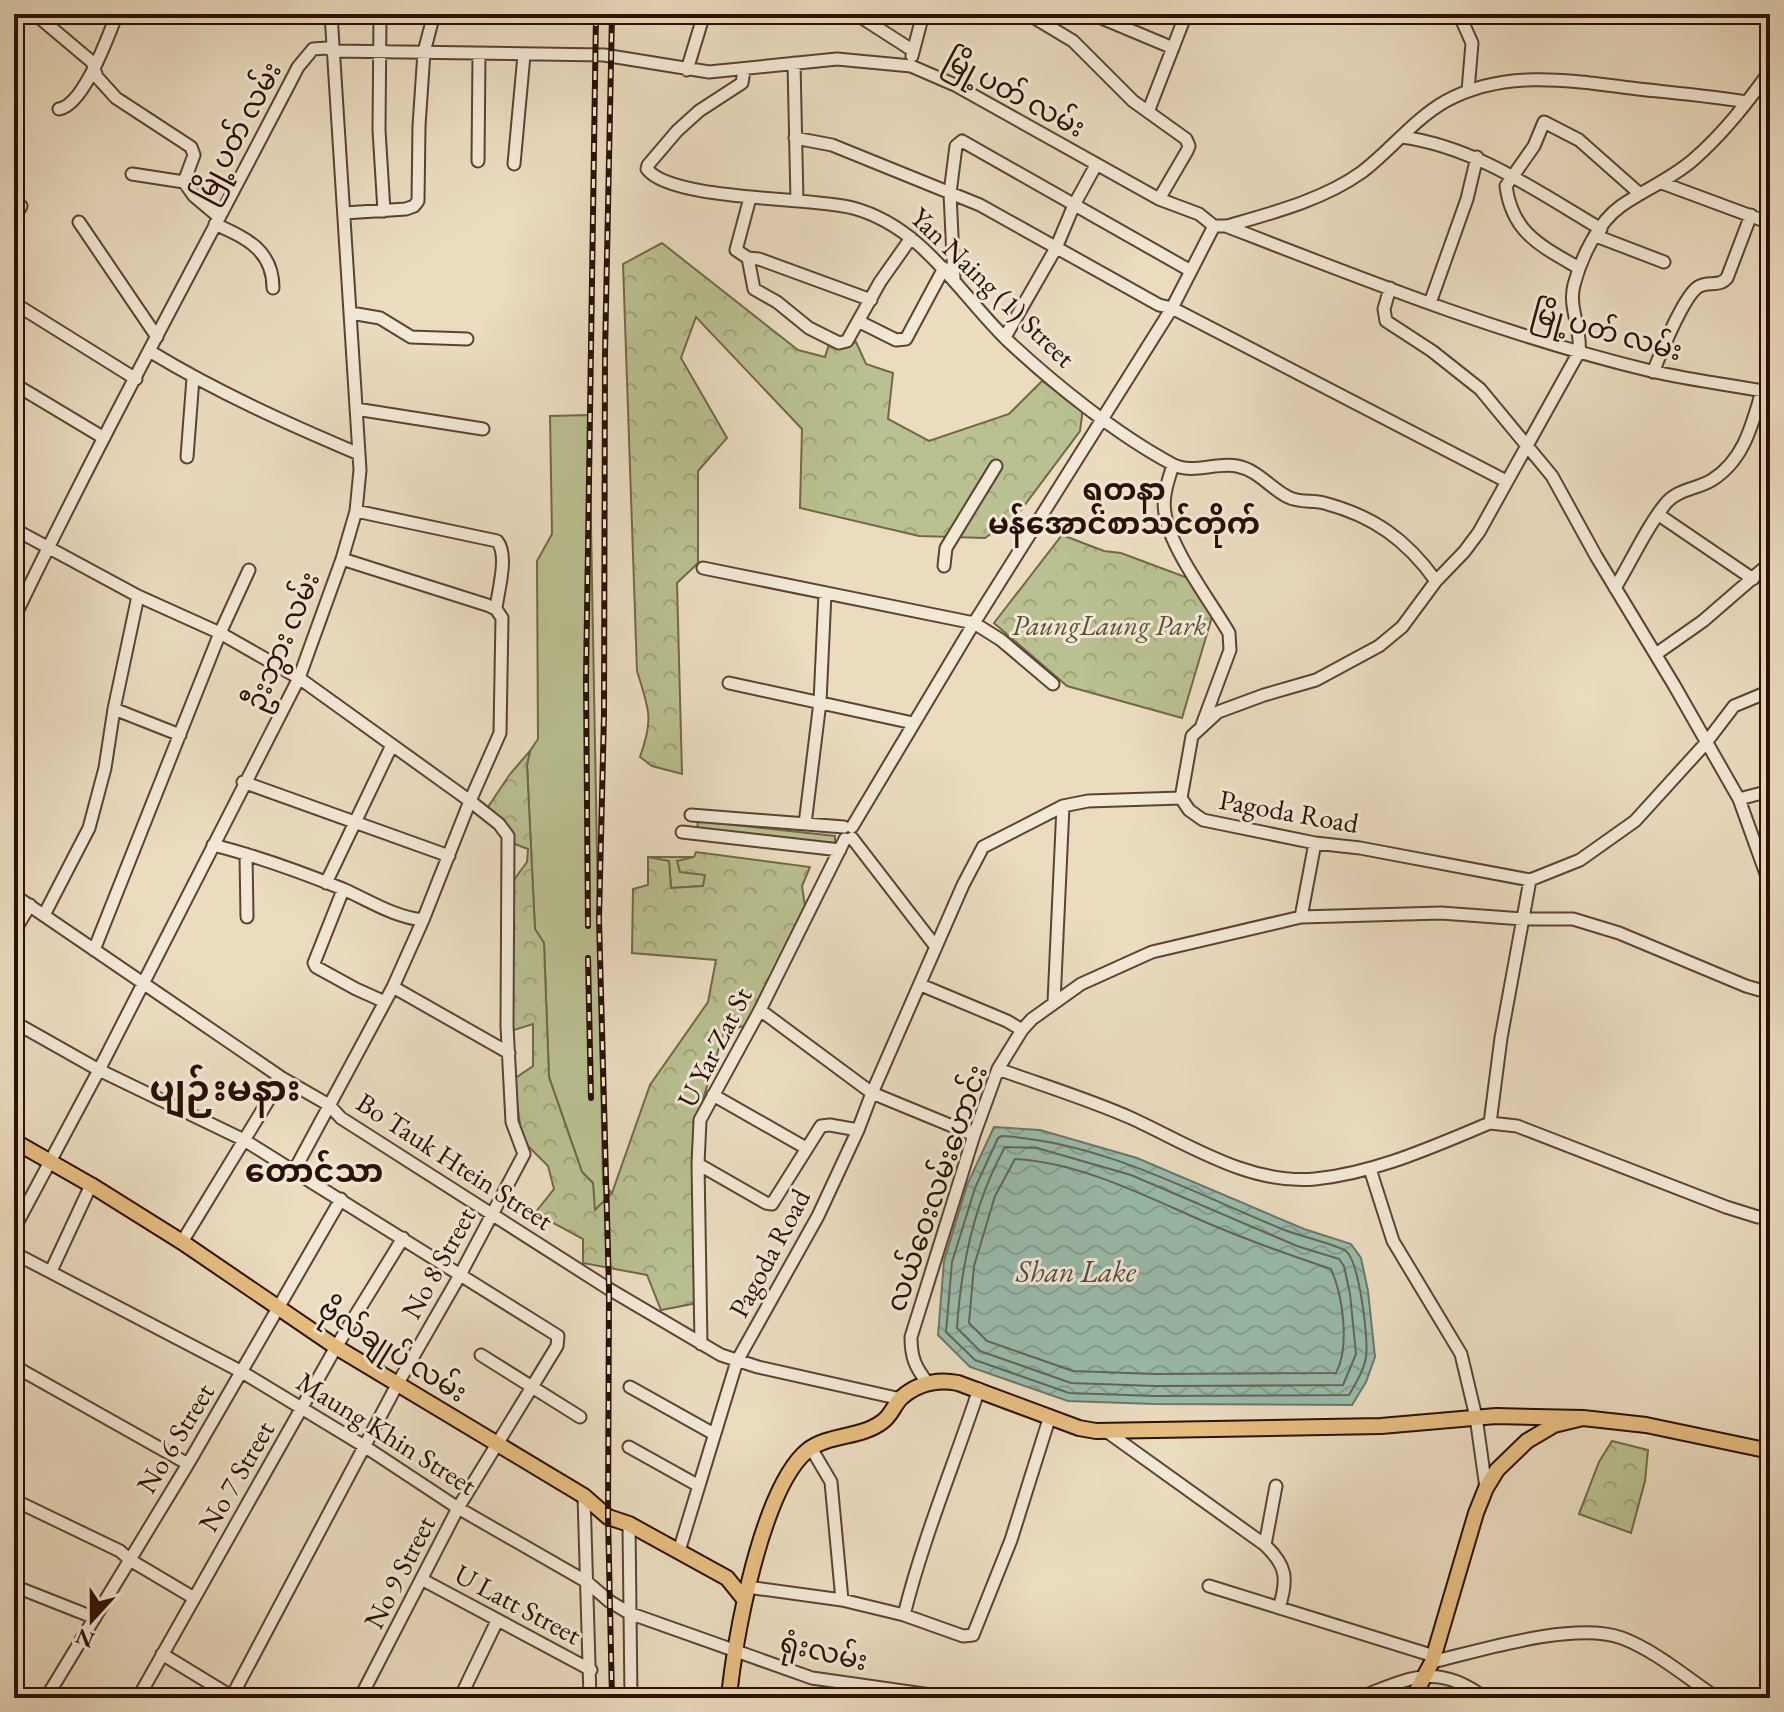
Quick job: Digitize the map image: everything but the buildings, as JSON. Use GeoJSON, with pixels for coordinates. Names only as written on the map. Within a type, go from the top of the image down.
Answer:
{"type":"FeatureCollection","features":[{"type":"Feature","properties":{"kind":"main road","name":"ဗိုလ်ချုပ် လမ်း"},"geometry":{"type":"LineString","coordinates":[[14,1141],[182,1242],[336,1347],[584,1496],[600,1513],[629,1524],[679,1551],[727,1578],[745,1593]]}},
{"type":"Feature","properties":{"kind":"main road"},"geometry":{"type":"LineString","coordinates":[[729,1698],[733,1651],[745,1593],[776,1499],[800,1458],[811,1448],[880,1424],[901,1399],[927,1382],[943,1380],[979,1389],[1079,1428],[1106,1431],[1381,1426],[1476,1417],[1583,1418],[1646,1425],[1770,1451]]}},
{"type":"Feature","properties":{"kind":"main road"},"geometry":{"type":"LineString","coordinates":[[1413,1698],[1431,1664],[1486,1488],[1497,1470],[1527,1441],[1554,1425],[1583,1418]]}},
{"type":"Feature","properties":{"kind":"street"},"geometry":{"type":"LineString","coordinates":[[35,14],[92,62],[97,77],[116,98],[172,133],[194,151],[184,182]]}},
{"type":"Feature","properties":{"kind":"street"},"geometry":{"type":"LineString","coordinates":[[59,109],[69,106],[95,69],[117,14]]}},
{"type":"Feature","properties":{"kind":"street","name":"ဦးဘွား လမ်း"},"geometry":{"type":"LineString","coordinates":[[14,1229],[99,1070],[243,782],[299,678],[356,511],[359,454],[331,14]]}},
{"type":"Feature","properties":{"kind":"street"},"geometry":{"type":"LineString","coordinates":[[380,14],[379,130],[384,211]]}},
{"type":"Feature","properties":{"kind":"street"},"geometry":{"type":"LineString","coordinates":[[344,213],[406,209],[418,201],[424,52],[434,14]]}},
{"type":"Feature","properties":{"kind":"street"},"geometry":{"type":"LineString","coordinates":[[687,70],[704,14]]}},
{"type":"Feature","properties":{"kind":"street"},"geometry":{"type":"LineString","coordinates":[[856,14],[912,50]]}},
{"type":"Feature","properties":{"kind":"street"},"geometry":{"type":"LineString","coordinates":[[911,66],[912,50],[923,14]]}},
{"type":"Feature","properties":{"kind":"street"},"geometry":{"type":"LineString","coordinates":[[1028,14],[1073,41],[1133,101],[1178,131],[1189,146],[1159,199]]}},
{"type":"Feature","properties":{"kind":"street"},"geometry":{"type":"LineString","coordinates":[[1092,14],[1173,48]]}},
{"type":"Feature","properties":{"kind":"street"},"geometry":{"type":"LineString","coordinates":[[1148,112],[1186,14]]}},
{"type":"Feature","properties":{"kind":"street"},"geometry":{"type":"LineString","coordinates":[[1459,14],[1472,43],[1468,91]]}},
{"type":"Feature","properties":{"kind":"street","name":"မြို့ပတ် လမ်း"},"geometry":{"type":"LineString","coordinates":[[14,618],[217,220],[298,67],[313,49],[604,55],[687,70],[744,70],[837,59],[911,66],[955,85],[1159,199],[1199,214],[1220,226],[1430,303],[1579,352],[1653,372],[1766,391]]}},
{"type":"Feature","properties":{"kind":"street"},"geometry":{"type":"LineString","coordinates":[[478,161],[479,54]]}},
{"type":"Feature","properties":{"kind":"street"},"geometry":{"type":"LineString","coordinates":[[514,164],[524,55]]}},
{"type":"Feature","properties":{"kind":"street"},"geometry":{"type":"LineString","coordinates":[[794,63],[797,201]]}},
{"type":"Feature","properties":{"kind":"street","name":"Yan Naing (1) Street"},"geometry":{"type":"LineString","coordinates":[[744,70],[745,78],[737,88],[699,111],[677,131],[648,165],[651,175],[675,184],[750,198],[849,207],[877,215],[911,238],[944,268],[1035,366],[1103,418],[1173,465]]}},
{"type":"Feature","properties":{"kind":"street"},"geometry":{"type":"LineString","coordinates":[[1181,798],[1192,736],[1218,712],[1316,680],[1379,646],[1402,627],[1436,581],[1464,552],[1528,447],[1579,352],[1572,297],[1579,268],[1599,232],[1617,208],[1662,183],[1712,142],[1770,71]]}},
{"type":"Feature","properties":{"kind":"street"},"geometry":{"type":"LineString","coordinates":[[1220,226],[1282,210],[1343,184],[1364,171],[1434,109],[1468,91],[1511,81],[1545,78],[1747,102]]}},
{"type":"Feature","properties":{"kind":"street"},"geometry":{"type":"LineString","coordinates":[[1579,268],[1549,250],[1518,224],[1509,209],[1506,186],[1534,146],[1544,122],[1579,140],[1640,194]]}},
{"type":"Feature","properties":{"kind":"street"},"geometry":{"type":"LineString","coordinates":[[1402,137],[1424,140],[1477,157],[1599,232],[1664,262]]}},
{"type":"Feature","properties":{"kind":"street"},"geometry":{"type":"LineString","coordinates":[[795,138],[841,149],[980,205],[1159,305],[1172,308],[1506,481]]}},
{"type":"Feature","properties":{"kind":"street"},"geometry":{"type":"LineString","coordinates":[[954,279],[950,193],[956,146],[962,141],[1191,271]]}},
{"type":"Feature","properties":{"kind":"street"},"geometry":{"type":"LineString","coordinates":[[1430,303],[1463,212],[1477,157]]}},
{"type":"Feature","properties":{"kind":"street"},"geometry":{"type":"LineString","coordinates":[[1005,337],[1056,248],[1074,205],[1096,165]]}},
{"type":"Feature","properties":{"kind":"street"},"geometry":{"type":"LineString","coordinates":[[132,174],[184,182],[217,220],[260,251],[272,267],[273,288]]}},
{"type":"Feature","properties":{"kind":"street"},"geometry":{"type":"LineString","coordinates":[[1662,183],[1770,223]]}},
{"type":"Feature","properties":{"kind":"street"},"geometry":{"type":"LineString","coordinates":[[750,198],[736,250],[748,258],[759,259],[871,300]]}},
{"type":"Feature","properties":{"kind":"street"},"geometry":{"type":"LineString","coordinates":[[14,219],[21,206]]}},
{"type":"Feature","properties":{"kind":"street"},"geometry":{"type":"LineString","coordinates":[[1653,372],[1668,337],[1695,290],[1703,284],[1719,285],[1727,278],[1751,215]]}},
{"type":"Feature","properties":{"kind":"street"},"geometry":{"type":"LineString","coordinates":[[79,222],[102,261],[157,337]]}},
{"type":"Feature","properties":{"kind":"street","name":"U Yar Zat St"},"geometry":{"type":"LineString","coordinates":[[701,1344],[700,1120],[760,1010],[847,836],[974,623],[1220,226]]}},
{"type":"Feature","properties":{"kind":"street"},"geometry":{"type":"LineString","coordinates":[[748,258],[754,289],[777,302],[809,328],[845,343],[911,238]]}},
{"type":"Feature","properties":{"kind":"street"},"geometry":{"type":"LineString","coordinates":[[858,321],[896,340],[906,339],[944,268]]}},
{"type":"Feature","properties":{"kind":"street"},"geometry":{"type":"LineString","coordinates":[[1390,288],[1384,309],[1386,321],[1432,351],[1480,389],[1552,476],[1739,799],[1770,886]]}},
{"type":"Feature","properties":{"kind":"street"},"geometry":{"type":"LineString","coordinates":[[14,303],[136,379]]}},
{"type":"Feature","properties":{"kind":"street"},"geometry":{"type":"LineString","coordinates":[[351,313],[380,318],[411,337],[467,339]]}},
{"type":"Feature","properties":{"kind":"street"},"geometry":{"type":"LineString","coordinates":[[151,352],[193,378],[359,454]]}},
{"type":"Feature","properties":{"kind":"street"},"geometry":{"type":"LineString","coordinates":[[187,457],[193,378]]}},
{"type":"Feature","properties":{"kind":"street"},"geometry":{"type":"LineString","coordinates":[[14,384],[104,438]]}},
{"type":"Feature","properties":{"kind":"street"},"geometry":{"type":"LineString","coordinates":[[1615,588],[1674,496],[1712,480],[1737,457],[1749,436],[1766,391]]}},
{"type":"Feature","properties":{"kind":"street"},"geometry":{"type":"LineString","coordinates":[[356,409],[483,429]]}},
{"type":"Feature","properties":{"kind":"street"},"geometry":{"type":"LineString","coordinates":[[1202,726],[1230,650],[1229,633],[1170,534],[1164,496],[1173,465],[1186,469],[1238,466],[1252,471],[1289,498],[1320,502],[1369,520],[1395,534],[1436,581]]}},
{"type":"Feature","properties":{"kind":"street"},"geometry":{"type":"LineString","coordinates":[[944,566],[946,548],[996,466]]}},
{"type":"Feature","properties":{"kind":"street"},"geometry":{"type":"LineString","coordinates":[[356,511],[497,541],[502,548],[502,558],[496,609]]}},
{"type":"Feature","properties":{"kind":"street"},"geometry":{"type":"LineString","coordinates":[[1659,515],[1753,579]]}},
{"type":"Feature","properties":{"kind":"street","name":"No 8 Street"},"geometry":{"type":"LineString","coordinates":[[14,529],[138,596],[220,633],[299,678],[470,801],[505,830],[509,846],[512,1122],[524,1154],[364,1446],[232,1698]]}},
{"type":"Feature","properties":{"kind":"street"},"geometry":{"type":"LineString","coordinates":[[294,1171],[393,987],[498,738],[502,719],[502,618],[496,609],[342,559]]}},
{"type":"Feature","properties":{"kind":"street"},"geometry":{"type":"LineString","coordinates":[[1656,654],[1703,621],[1770,563]]}},
{"type":"Feature","properties":{"kind":"street"},"geometry":{"type":"LineString","coordinates":[[703,568],[974,623],[1001,640],[1053,684]]}},
{"type":"Feature","properties":{"kind":"street"},"geometry":{"type":"LineString","coordinates":[[94,950],[220,633],[249,570]]}},
{"type":"Feature","properties":{"kind":"street"},"geometry":{"type":"LineString","coordinates":[[805,824],[820,702],[825,593]]}},
{"type":"Feature","properties":{"kind":"street"},"geometry":{"type":"LineString","coordinates":[[44,915],[89,828],[105,768],[138,596]]}},
{"type":"Feature","properties":{"kind":"street"},"geometry":{"type":"LineString","coordinates":[[729,683],[913,723]]}},
{"type":"Feature","properties":{"kind":"street"},"geometry":{"type":"LineString","coordinates":[[1490,1123],[1501,1038],[1530,880],[1580,860],[1605,845],[1635,821],[1705,744],[1734,706],[1770,691]]}},
{"type":"Feature","properties":{"kind":"street"},"geometry":{"type":"LineString","coordinates":[[114,709],[180,735]]}},
{"type":"Feature","properties":{"kind":"street"},"geometry":{"type":"LineString","coordinates":[[326,883],[392,745]]}},
{"type":"Feature","properties":{"kind":"street"},"geometry":{"type":"LineString","coordinates":[[243,782],[449,856]]}},
{"type":"Feature","properties":{"kind":"street"},"geometry":{"type":"LineString","coordinates":[[1739,799],[1770,791]]}},
{"type":"Feature","properties":{"kind":"street","name":"Pagoda Road"},"geometry":{"type":"LineString","coordinates":[[679,1551],[737,1361],[818,1216],[983,847],[1063,806],[1088,801],[1181,798],[1189,810],[1203,820],[1315,843],[1530,880]]}},
{"type":"Feature","properties":{"kind":"street"},"geometry":{"type":"LineString","coordinates":[[1054,1002],[1063,806]]}},
{"type":"Feature","properties":{"kind":"street"},"geometry":{"type":"LineString","coordinates":[[691,815],[805,824],[847,836],[936,947]]}},
{"type":"Feature","properties":{"kind":"street"},"geometry":{"type":"LineString","coordinates":[[682,832],[847,836]]}},
{"type":"Feature","properties":{"kind":"street"},"geometry":{"type":"LineString","coordinates":[[1301,917],[1315,843]]}},
{"type":"Feature","properties":{"kind":"street"},"geometry":{"type":"LineString","coordinates":[[213,845],[326,883],[405,918],[423,920]]}},
{"type":"Feature","properties":{"kind":"street"},"geometry":{"type":"LineString","coordinates":[[246,854],[247,917]]}},
{"type":"Feature","properties":{"kind":"street"},"geometry":{"type":"LineString","coordinates":[[343,890],[314,963],[356,989],[385,1002]]}},
{"type":"Feature","properties":{"kind":"street","name":"Bo Tauk Htein Street"},"geometry":{"type":"LineString","coordinates":[[14,895],[282,1078],[329,1105],[341,1118],[701,1344],[737,1361],[901,1399]]}},
{"type":"Feature","properties":{"kind":"street"},"geometry":{"type":"LineString","coordinates":[[14,932],[30,905]]}},
{"type":"Feature","properties":{"kind":"street","name":"လယ်ဝေးလမ်းဟောင်း"},"geometry":{"type":"LineString","coordinates":[[927,1382],[915,1367],[911,1337],[974,1135],[998,1069],[1022,1030],[1054,1002],[1081,984],[1152,952],[1301,917],[1441,913],[1573,919],[1597,925],[1770,993]]}},
{"type":"Feature","properties":{"kind":"street"},"geometry":{"type":"LineString","coordinates":[[921,985],[1022,1030]]}},
{"type":"Feature","properties":{"kind":"street"},"geometry":{"type":"LineString","coordinates":[[393,987],[509,1053]]}},
{"type":"Feature","properties":{"kind":"street"},"geometry":{"type":"LineString","coordinates":[[760,1010],[872,1093],[974,1135]]}},
{"type":"Feature","properties":{"kind":"street"},"geometry":{"type":"LineString","coordinates":[[14,1022],[99,1070],[244,1140],[460,1275]]}},
{"type":"Feature","properties":{"kind":"street"},"geometry":{"type":"LineString","coordinates":[[998,1069],[1128,1117],[1234,1166],[1279,1176],[1313,1179],[1370,1169],[1490,1123],[1517,1126],[1726,1207],[1758,1217],[1770,1217]]}},
{"type":"Feature","properties":{"kind":"street"},"geometry":{"type":"LineString","coordinates":[[182,1242],[282,1078]]}},
{"type":"Feature","properties":{"kind":"street"},"geometry":{"type":"LineString","coordinates":[[713,1095],[806,1148]]}},
{"type":"Feature","properties":{"kind":"street"},"geometry":{"type":"LineString","coordinates":[[698,1164],[770,1205],[821,1126],[858,1130]]}},
{"type":"Feature","properties":{"kind":"street"},"geometry":{"type":"LineString","coordinates":[[1370,1169],[1393,1241],[1461,1354],[1476,1417],[1486,1488]]}},
{"type":"Feature","properties":{"kind":"street"},"geometry":{"type":"LineString","coordinates":[[51,1271],[91,1185]]}},
{"type":"Feature","properties":{"kind":"street","name":"No 6 Street"},"geometry":{"type":"LineString","coordinates":[[46,1698],[188,1464],[341,1199]]}},
{"type":"Feature","properties":{"kind":"street","name":"No 7 Street"},"geometry":{"type":"LineString","coordinates":[[138,1698],[336,1347],[403,1238]]}},
{"type":"Feature","properties":{"kind":"street","name":"Maung Khin Street"},"geometry":{"type":"LineString","coordinates":[[14,1253],[242,1372],[458,1508],[587,1582],[629,1613],[733,1651]]}},
{"type":"Feature","properties":{"kind":"street","name":"No 9 Street"},"geometry":{"type":"LineString","coordinates":[[360,1698],[458,1508],[498,1446],[557,1341],[460,1275]]}},
{"type":"Feature","properties":{"kind":"street"},"geometry":{"type":"LineString","coordinates":[[481,1355],[580,1417]]}},
{"type":"Feature","properties":{"kind":"street"},"geometry":{"type":"LineString","coordinates":[[14,1366],[188,1464]]}},
{"type":"Feature","properties":{"kind":"street"},"geometry":{"type":"LineString","coordinates":[[630,1387],[714,1434]]}},
{"type":"Feature","properties":{"kind":"street"},"geometry":{"type":"LineString","coordinates":[[904,1615],[934,1511],[979,1389]]}},
{"type":"Feature","properties":{"kind":"street"},"geometry":{"type":"LineString","coordinates":[[745,1593],[842,1600],[904,1615],[968,1637],[978,1628],[1011,1540],[1050,1416]]}},
{"type":"Feature","properties":{"kind":"street"},"geometry":{"type":"LineString","coordinates":[[1106,1431],[1279,1558],[1284,1570],[1285,1590],[1279,1608]]}},
{"type":"Feature","properties":{"kind":"street"},"geometry":{"type":"LineString","coordinates":[[629,1447],[699,1486]]}},
{"type":"Feature","properties":{"kind":"street"},"geometry":{"type":"LineString","coordinates":[[811,1448],[831,1482],[842,1600]]}},
{"type":"Feature","properties":{"kind":"street"},"geometry":{"type":"LineString","coordinates":[[1265,1545],[1276,1486]]}},
{"type":"Feature","properties":{"kind":"street"},"geometry":{"type":"LineString","coordinates":[[584,1496],[590,1698]]}},
{"type":"Feature","properties":{"kind":"street"},"geometry":{"type":"LineString","coordinates":[[14,1500],[120,1551],[194,1598]]}},
{"type":"Feature","properties":{"kind":"street"},"geometry":{"type":"LineString","coordinates":[[629,1524],[631,1698]]}},
{"type":"Feature","properties":{"kind":"street","name":"U Latt Street"},"geometry":{"type":"LineString","coordinates":[[423,1580],[591,1670]]}},
{"type":"Feature","properties":{"kind":"street"},"geometry":{"type":"LineString","coordinates":[[14,1586],[95,1618]]}},
{"type":"Feature","properties":{"kind":"street"},"geometry":{"type":"LineString","coordinates":[[1209,1586],[1279,1608],[1431,1664],[1448,1678],[1485,1698]]}},
{"type":"Feature","properties":{"kind":"street"},"geometry":{"type":"LineString","coordinates":[[460,1698],[497,1621]]}},
{"type":"Feature","properties":{"kind":"street"},"geometry":{"type":"LineString","coordinates":[[1367,1697],[1431,1664],[1528,1639],[1606,1634],[1646,1650],[1717,1698]]}},
{"type":"Feature","properties":{"kind":"street","name":"ရုံးလမ်း"},"geometry":{"type":"LineString","coordinates":[[733,1651],[812,1678],[952,1698]]}},
{"type":"Feature","properties":{"kind":"street"},"geometry":{"type":"LineString","coordinates":[[162,1654],[232,1698]]}},
{"type":"Feature","properties":{"kind":"green space"},"geometry":{"type":"Polygon","coordinates":[[[662,243],[798,350],[825,357],[829,344],[842,346],[856,342],[866,364],[893,373],[888,419],[929,441],[1009,414],[1042,381],[1083,408],[1080,431],[1018,514],[985,538],[919,536],[800,508],[802,429],[696,317],[681,358],[727,438],[698,471],[698,563],[677,583],[682,774],[652,766],[640,757],[647,733],[648,714],[637,671],[623,264],[662,243]]]}},
{"type":"Feature","properties":{"kind":"green space"},"geometry":{"type":"Polygon","coordinates":[[[589,415],[603,1184],[612,1193],[594,1211],[593,1183],[582,1172],[549,1077],[544,943],[535,930],[527,765],[530,751],[538,739],[537,561],[552,534],[550,416],[589,415]]]}},
{"type":"Feature","properties":{"kind":"green space","name":"PaungLaung Park"},"geometry":{"type":"Polygon","coordinates":[[[1062,535],[1196,581],[1214,610],[1182,718],[1067,686],[994,623],[1062,535]]]}},
{"type":"Feature","properties":{"kind":"green space"},"geometry":{"type":"Polygon","coordinates":[[[530,751],[527,765],[535,929],[544,943],[549,1077],[582,1172],[593,1183],[595,1210],[612,1193],[650,1085],[708,1002],[716,960],[632,953],[633,889],[648,885],[648,857],[669,861],[671,888],[703,886],[705,875],[680,872],[677,861],[694,857],[696,852],[810,867],[802,886],[805,906],[747,1025],[724,1032],[694,1128],[696,1298],[692,1304],[661,1310],[647,1275],[583,1263],[583,1239],[535,1213],[554,1189],[548,1166],[522,1140],[514,1079],[533,1066],[533,1024],[511,1031],[513,881],[527,862],[528,849],[507,841],[484,813],[530,751]]]}},
{"type":"Feature","properties":{"kind":"green space"},"geometry":{"type":"Polygon","coordinates":[[[698,821],[835,836],[835,844],[697,829],[698,821]]]}},
{"type":"Feature","properties":{"kind":"green space"},"geometry":{"type":"Polygon","coordinates":[[[648,857],[694,857],[706,875],[703,886],[671,888],[669,861],[648,857]]]}},
{"type":"Feature","properties":{"kind":"green space"},"geometry":{"type":"Polygon","coordinates":[[[1612,1441],[1648,1450],[1645,1481],[1631,1533],[1579,1514],[1599,1462],[1612,1441]]]}},
{"type":"Feature","properties":{"kind":"water","name":"Shan Lake"},"geometry":{"type":"Polygon","coordinates":[[[994,1127],[1040,1130],[1137,1158],[1304,1229],[1351,1244],[1361,1258],[1375,1357],[1366,1382],[1352,1405],[1068,1401],[970,1367],[938,1335],[944,1261],[967,1185],[994,1127]]]}},
{"type":"Feature","properties":{"kind":"railway"},"geometry":{"type":"LineString","coordinates":[[588,926],[586,680],[596,14]]}},
{"type":"Feature","properties":{"kind":"railway"},"geometry":{"type":"LineString","coordinates":[[612,14],[599,919],[609,1289],[608,1517],[612,1698]]}},
{"type":"Feature","properties":{"kind":"railway"},"geometry":{"type":"LineString","coordinates":[[588,958],[591,1098]]}},
{"type":"Feature","properties":{"kind":"district","name":"ရတနာ မန်အောင်စာသင်တိုက်"},"geometry":{"type":"Point","coordinates":[1124,506]}},
{"type":"Feature","properties":{"kind":"district","name":"ပျဉ်းမနား"},"geometry":{"type":"Point","coordinates":[225,1088]}},
{"type":"Feature","properties":{"kind":"district","name":"တောင်သာ"},"geometry":{"type":"Point","coordinates":[314,1171]}}]}
